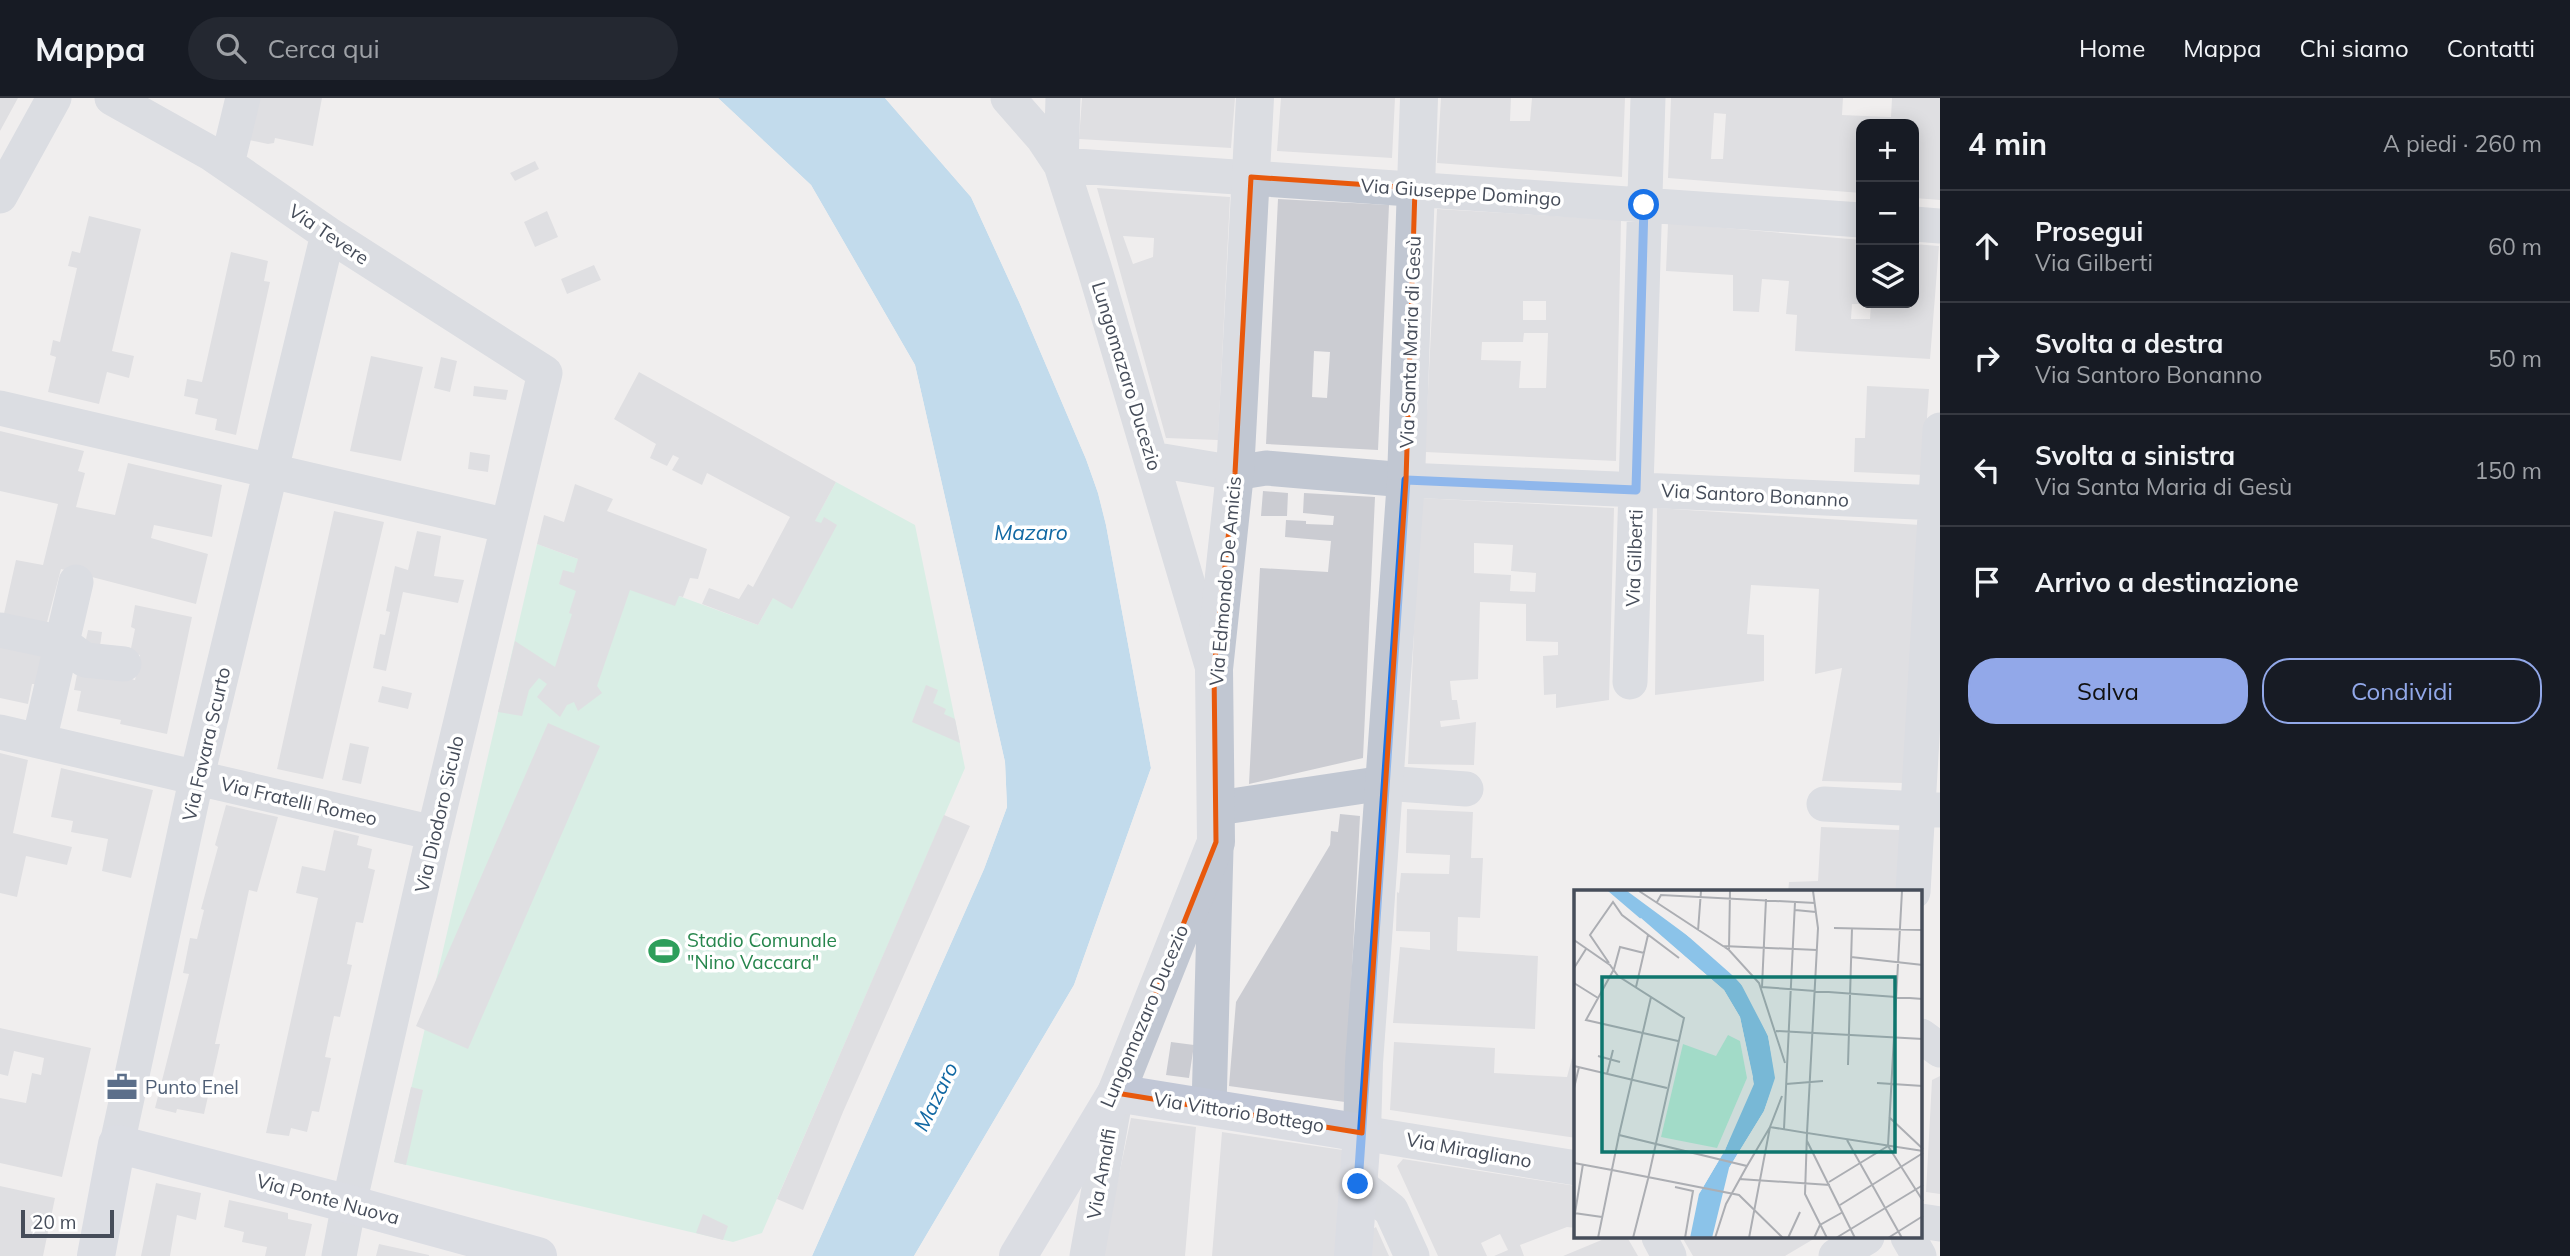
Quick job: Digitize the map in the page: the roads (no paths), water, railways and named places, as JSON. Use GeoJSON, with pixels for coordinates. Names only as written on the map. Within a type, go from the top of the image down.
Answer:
{"type":"FeatureCollection","features":[{"type":"Feature","properties":{"kind":"main road","name":"Via Vittorio Bottego"},"geometry":{"type":"LineString","coordinates":[[1116,1093],[1362,1133]]}},
{"type":"Feature","properties":{"kind":"main road","name":"Lungomazaro Ducezio"},"geometry":{"type":"LineString","coordinates":[[1018,1256],[1116,1093]]}},
{"type":"Feature","properties":{"kind":"main road","name":"Via Santa Maria di Gesù"},"geometry":{"type":"LineString","coordinates":[[1353,1256],[1362,1133]]}},
{"type":"Feature","properties":{"kind":"main road","name":"Via Ponte Nuova"},"geometry":{"type":"LineString","coordinates":[[117,1144],[538,1256]]}},
{"type":"Feature","properties":{"kind":"main road","name":"Via Favara Scurto"},"geometry":{"type":"LineString","coordinates":[[96,1256],[117,1144]]}},
{"type":"Feature","properties":{"kind":"street"},"geometry":{"type":"LineString","coordinates":[[0,196],[54,98]]}},
{"type":"Feature","properties":{"kind":"street","name":"Via Tevere"},"geometry":{"type":"LineString","coordinates":[[111,98],[227,164],[328,234],[545,373]]}},
{"type":"Feature","properties":{"kind":"street"},"geometry":{"type":"LineString","coordinates":[[227,164],[243,98]]}},
{"type":"Feature","properties":{"kind":"street","name":"Lungomazaro Ducezio"},"geometry":{"type":"LineString","coordinates":[[1008,98],[1044,138],[1060,165],[1094,267],[1214,669]]}},
{"type":"Feature","properties":{"kind":"street"},"geometry":{"type":"LineString","coordinates":[[1060,165],[1063,98]]}},
{"type":"Feature","properties":{"kind":"street","name":"Via Edmondo De Amicis"},"geometry":{"type":"LineString","coordinates":[[1209,1107],[1217,825],[1214,669],[1235,473],[1255,98]]}},
{"type":"Feature","properties":{"kind":"street","name":"Via Santa Maria di Gesù"},"geometry":{"type":"LineString","coordinates":[[1362,1133],[1364,1063],[1406,480],[1419,98]]}},
{"type":"Feature","properties":{"kind":"street","name":"Via Gilberti"},"geometry":{"type":"LineString","coordinates":[[1630,682],[1648,98]]}},
{"type":"Feature","properties":{"kind":"street","name":"Via Giuseppe Domingo"},"geometry":{"type":"LineString","coordinates":[[1060,165],[1856,220]]}},
{"type":"Feature","properties":{"kind":"street"},"geometry":{"type":"LineString","coordinates":[[1919,224],[1940,226]]}},
{"type":"Feature","properties":{"kind":"street","name":"Via Favara Scurto"},"geometry":{"type":"LineString","coordinates":[[117,1144],[197,776],[328,234]]}},
{"type":"Feature","properties":{"kind":"street","name":"Via Diodoro Siculo"},"geometry":{"type":"LineString","coordinates":[[339,1256],[434,833],[545,373]]}},
{"type":"Feature","properties":{"kind":"street"},"geometry":{"type":"LineString","coordinates":[[0,408],[508,526]]}},
{"type":"Feature","properties":{"kind":"street"},"geometry":{"type":"LineString","coordinates":[[1913,890],[1929,810],[1940,430]]}},
{"type":"Feature","properties":{"kind":"street","name":"Via Santoro Bonanno"},"geometry":{"type":"LineString","coordinates":[[1151,459],[1235,473],[1266,468],[1406,480],[1937,503]]}},
{"type":"Feature","properties":{"kind":"street"},"geometry":{"type":"LineString","coordinates":[[39,741],[76,582]]}},
{"type":"Feature","properties":{"kind":"street"},"geometry":{"type":"LineString","coordinates":[[0,630],[62,643],[85,660],[124,664]]}},
{"type":"Feature","properties":{"kind":"street","name":"Via Fratelli Romeo"},"geometry":{"type":"LineString","coordinates":[[0,732],[434,833]]}},
{"type":"Feature","properties":{"kind":"street"},"geometry":{"type":"LineString","coordinates":[[1217,825],[1384,783],[1466,789]]}},
{"type":"Feature","properties":{"kind":"street"},"geometry":{"type":"LineString","coordinates":[[1824,804],[1929,810]]}},
{"type":"Feature","properties":{"kind":"street","name":"Lungomazaro Ducezio"},"geometry":{"type":"LineString","coordinates":[[1116,1093],[1217,825]]}},
{"type":"Feature","properties":{"kind":"street"},"geometry":{"type":"LineString","coordinates":[[1923,1037],[1940,1050]]}},
{"type":"Feature","properties":{"kind":"street","name":"Via Amalfi"},"geometry":{"type":"LineString","coordinates":[[1087,1256],[1116,1093]]}},
{"type":"Feature","properties":{"kind":"street","name":"Via Miragliano"},"geometry":{"type":"LineString","coordinates":[[1362,1133],[1574,1168]]}},
{"type":"Feature","properties":{"kind":"street"},"geometry":{"type":"LineString","coordinates":[[1358,1184],[1391,1210],[1412,1256]]}},
{"type":"Feature","properties":{"kind":"street"},"geometry":{"type":"LineString","coordinates":[[1660,1238],[1670,1256]]}},
{"type":"Feature","properties":{"kind":"street"},"geometry":{"type":"LineString","coordinates":[[1836,1256],[1865,1238]]}},
{"type":"Feature","properties":{"kind":"street"},"geometry":{"type":"LineString","coordinates":[[1909,1238],[1919,1256]]}},
{"type":"Feature","properties":{"kind":"water","name":"Mazaro"},"geometry":{"type":"Polygon","coordinates":[[[718,98],[885,98],[971,197],[1020,304],[1098,493],[1151,768],[1074,985],[914,1256],[812,1256],[984,869],[1007,807],[1005,762],[915,365],[811,185],[718,98]]]}},
{"type":"Feature","properties":{"kind":"place","name":"Stadio Comunale \"Nino Vaccara\""},"geometry":{"type":"Point","coordinates":[664,951]}},
{"type":"Feature","properties":{"kind":"place","name":"Punto Enel"},"geometry":{"type":"Point","coordinates":[122,1087]}}]}
